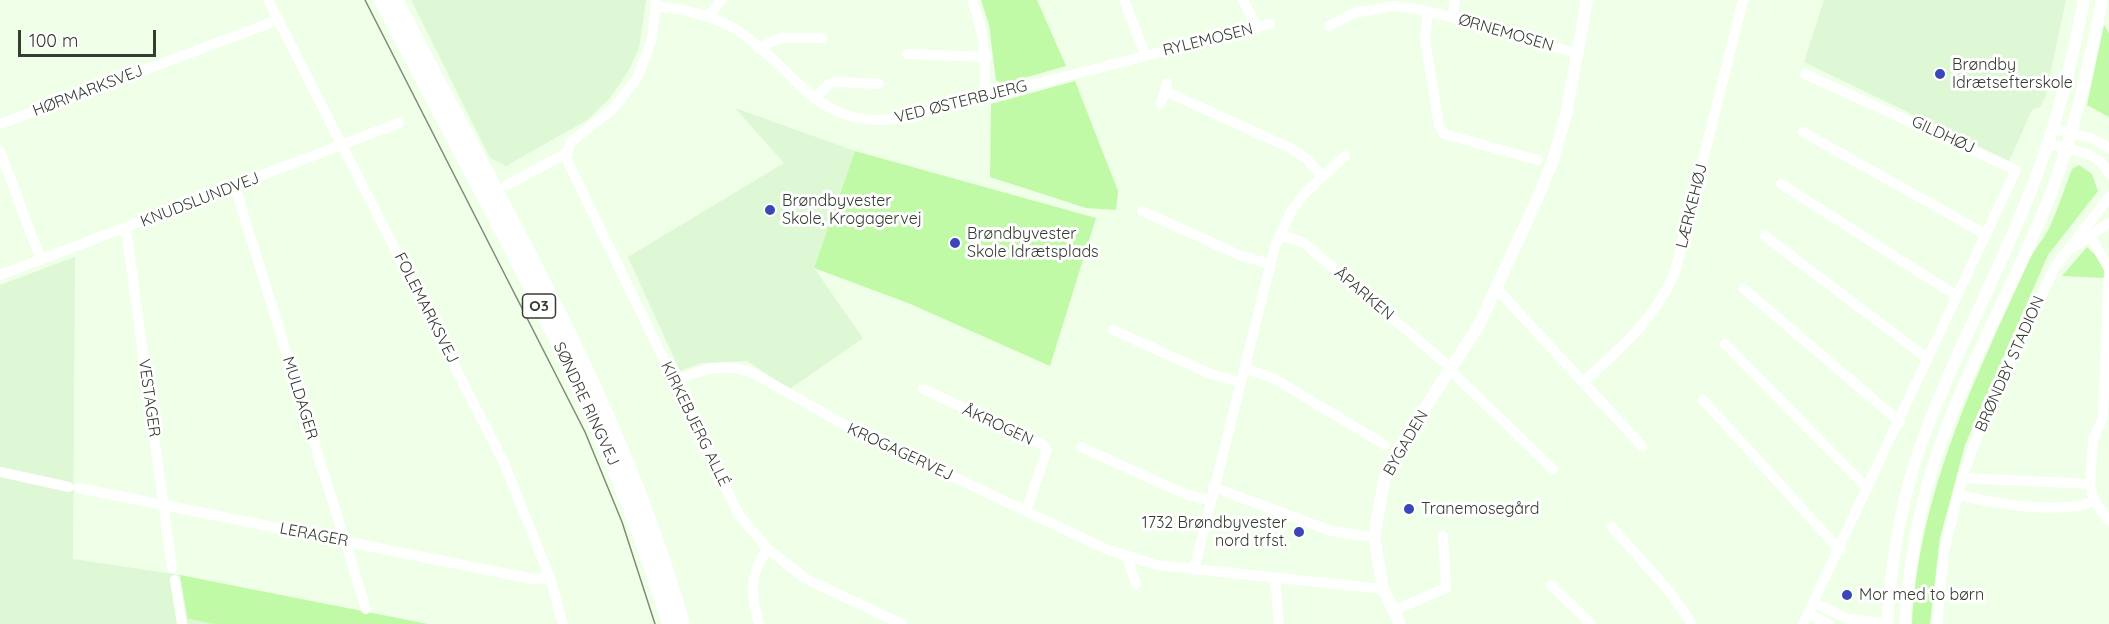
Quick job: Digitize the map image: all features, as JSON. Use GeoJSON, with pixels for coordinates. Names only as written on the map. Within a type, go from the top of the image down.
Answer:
{"type":"FeatureCollection","features":[{"type":"Feature","properties":{"kind":"main road","name":"SØNDRE RINGVEJ"},"geometry":{"type":"LineString","coordinates":[[382,0],[564,355],[598,427],[634,514],[670,624]]}},
{"type":"Feature","properties":{"kind":"main road","name":"SØNDRE RINGVEJ"},"geometry":{"type":"LineString","coordinates":[[395,0],[545,290],[611,424],[657,539],[682,624]]}},
{"type":"Feature","properties":{"kind":"street","name":"FOLEMARKSVEJ"},"geometry":{"type":"LineString","coordinates":[[268,0],[505,465],[550,578],[563,624]]}},
{"type":"Feature","properties":{"kind":"street"},"geometry":{"type":"LineString","coordinates":[[708,17],[721,0]]}},
{"type":"Feature","properties":{"kind":"street"},"geometry":{"type":"LineString","coordinates":[[972,0],[979,17],[987,57],[985,97]]}},
{"type":"Feature","properties":{"kind":"street","name":"RYLEMOSEN"},"geometry":{"type":"LineString","coordinates":[[1124,0],[1146,56]]}},
{"type":"Feature","properties":{"kind":"street"},"geometry":{"type":"LineString","coordinates":[[1243,0],[1257,28]]}},
{"type":"Feature","properties":{"kind":"street"},"geometry":{"type":"LineString","coordinates":[[1453,18],[1455,0]]}},
{"type":"Feature","properties":{"kind":"street","name":"BYGADEN"},"geometry":{"type":"LineString","coordinates":[[1400,624],[1383,589],[1374,536],[1385,477],[1396,453],[1495,292],[1552,163],[1566,115],[1579,54],[1587,0]]}},
{"type":"Feature","properties":{"kind":"street","name":"LÆRKEHØJ"},"geometry":{"type":"LineString","coordinates":[[1584,381],[1646,323],[1668,290],[1675,272],[1743,0]]}},
{"type":"Feature","properties":{"kind":"street"},"geometry":{"type":"LineString","coordinates":[[1814,603],[1848,619],[1888,624],[1897,539],[1918,452],[1941,393],[2010,242],[2049,144],[2085,0]]}},
{"type":"Feature","properties":{"kind":"street"},"geometry":{"type":"LineString","coordinates":[[1905,624],[1914,542],[1936,458],[1956,405],[2050,195],[2071,133],[2102,0]]}},
{"type":"Feature","properties":{"kind":"street"},"geometry":{"type":"LineString","coordinates":[[507,185],[567,153],[575,138],[597,123],[630,90],[648,53],[656,3]]}},
{"type":"Feature","properties":{"kind":"street","name":"VED ØSTERBJERG"},"geometry":{"type":"LineString","coordinates":[[656,3],[708,17],[736,30],[814,99],[834,112],[860,119],[884,121],[1076,74]]}},
{"type":"Feature","properties":{"kind":"street","name":"ØRNEMOSEN"},"geometry":{"type":"LineString","coordinates":[[1329,26],[1354,13],[1378,7],[1395,6],[1428,11],[1579,54]]}},
{"type":"Feature","properties":{"kind":"street"},"geometry":{"type":"LineString","coordinates":[[1428,11],[1425,39],[1439,125],[1444,134],[1538,160]]}},
{"type":"Feature","properties":{"kind":"street","name":"HØRMARKSVEJ"},"geometry":{"type":"LineString","coordinates":[[0,124],[278,20]]}},
{"type":"Feature","properties":{"kind":"street","name":"RYLEMOSEN"},"geometry":{"type":"LineString","coordinates":[[1076,74],[1270,24]]}},
{"type":"Feature","properties":{"kind":"street"},"geometry":{"type":"LineString","coordinates":[[758,48],[781,38],[822,38]]}},
{"type":"Feature","properties":{"kind":"street"},"geometry":{"type":"LineString","coordinates":[[907,54],[987,57]]}},
{"type":"Feature","properties":{"kind":"street","name":"GILDHØJ"},"geometry":{"type":"LineString","coordinates":[[1805,74],[2016,170],[1806,619],[1829,624]]}},
{"type":"Feature","properties":{"kind":"street"},"geometry":{"type":"LineString","coordinates":[[814,99],[829,84],[837,82],[879,84]]}},
{"type":"Feature","properties":{"kind":"street"},"geometry":{"type":"LineString","coordinates":[[1161,103],[1166,87],[1290,148],[1307,159],[1321,176]]}},
{"type":"Feature","properties":{"kind":"street","name":"KNUDSLUNDVEJ"},"geometry":{"type":"LineString","coordinates":[[0,275],[342,147],[399,123]]}},
{"type":"Feature","properties":{"kind":"street"},"geometry":{"type":"LineString","coordinates":[[2054,129],[2091,138],[2109,148]]}},
{"type":"Feature","properties":{"kind":"street"},"geometry":{"type":"LineString","coordinates":[[1803,132],[1985,234]]}},
{"type":"Feature","properties":{"kind":"street"},"geometry":{"type":"LineString","coordinates":[[2049,144],[2092,156],[2103,163],[2109,174]]}},
{"type":"Feature","properties":{"kind":"street"},"geometry":{"type":"LineString","coordinates":[[0,151],[41,260]]}},
{"type":"Feature","properties":{"kind":"street","name":"KIRKEBJERG ALLÉ"},"geometry":{"type":"LineString","coordinates":[[567,153],[568,162],[739,514],[768,549],[806,579],[902,624]]}},
{"type":"Feature","properties":{"kind":"street"},"geometry":{"type":"LineString","coordinates":[[1194,570],[1209,500],[1270,264],[1280,235],[1291,212],[1321,176],[1345,156]]}},
{"type":"Feature","properties":{"kind":"street"},"geometry":{"type":"LineString","coordinates":[[1781,184],[1956,296]]}},
{"type":"Feature","properties":{"kind":"street","name":"MULDAGER"},"geometry":{"type":"LineString","coordinates":[[234,187],[366,609]]}},
{"type":"Feature","properties":{"kind":"street","name":"BRØNDBY STADION"},"geometry":{"type":"LineString","coordinates":[[1937,624],[1940,575],[1962,478],[1988,410],[2044,289],[2065,254],[2088,231],[2109,197]]}},
{"type":"Feature","properties":{"kind":"street"},"geometry":{"type":"LineString","coordinates":[[1142,211],[1239,255],[1270,264]]}},
{"type":"Feature","properties":{"kind":"street","name":"BRØNDBY STADION"},"geometry":{"type":"LineString","coordinates":[[2088,231],[2109,223]]}},
{"type":"Feature","properties":{"kind":"street","name":"VESTAGER"},"geometry":{"type":"LineString","coordinates":[[126,228],[172,568]]}},
{"type":"Feature","properties":{"kind":"street"},"geometry":{"type":"LineString","coordinates":[[2088,231],[2109,269],[2103,417],[2093,441],[2090,484],[2094,501],[2109,521]]}},
{"type":"Feature","properties":{"kind":"street","name":"ÅPARKEN"},"geometry":{"type":"LineString","coordinates":[[1280,235],[1304,243],[1448,366]]}},
{"type":"Feature","properties":{"kind":"street"},"geometry":{"type":"LineString","coordinates":[[1765,236],[1928,359]]}},
{"type":"Feature","properties":{"kind":"street"},"geometry":{"type":"LineString","coordinates":[[1744,289],[1900,422]]}},
{"type":"Feature","properties":{"kind":"street"},"geometry":{"type":"LineString","coordinates":[[1495,292],[1584,381],[1642,446]]}},
{"type":"Feature","properties":{"kind":"street"},"geometry":{"type":"LineString","coordinates":[[1113,330],[1210,374],[1240,382]]}},
{"type":"Feature","properties":{"kind":"street"},"geometry":{"type":"LineString","coordinates":[[1725,344],[1868,489]]}},
{"type":"Feature","properties":{"kind":"street"},"geometry":{"type":"LineString","coordinates":[[1448,366],[1553,469]]}},
{"type":"Feature","properties":{"kind":"street","name":"KROGAGERVEJ"},"geometry":{"type":"LineString","coordinates":[[674,381],[715,367],[732,367],[751,372],[854,430],[1127,557],[1157,565],[1194,570],[1383,589]]}},
{"type":"Feature","properties":{"kind":"street"},"geometry":{"type":"LineString","coordinates":[[1244,368],[1273,378],[1385,445]]}},
{"type":"Feature","properties":{"kind":"street","name":"ÅKROGEN"},"geometry":{"type":"LineString","coordinates":[[922,389],[1043,445],[1047,450],[1026,511]]}},
{"type":"Feature","properties":{"kind":"street"},"geometry":{"type":"LineString","coordinates":[[1703,400],[1840,550]]}},
{"type":"Feature","properties":{"kind":"street"},"geometry":{"type":"LineString","coordinates":[[1081,447],[1185,494],[1209,500]]}},
{"type":"Feature","properties":{"kind":"street","name":"LERAGER"},"geometry":{"type":"LineString","coordinates":[[0,472],[532,579],[550,578]]}},
{"type":"Feature","properties":{"kind":"street"},"geometry":{"type":"LineString","coordinates":[[1962,478],[2090,484]]}},
{"type":"Feature","properties":{"kind":"street"},"geometry":{"type":"LineString","coordinates":[[1213,487],[1331,531],[1365,536]]}},
{"type":"Feature","properties":{"kind":"street"},"geometry":{"type":"LineString","coordinates":[[1958,495],[1999,504],[2063,507],[2084,506],[2094,501]]}},
{"type":"Feature","properties":{"kind":"street"},"geometry":{"type":"LineString","coordinates":[[1612,527],[1669,591],[1692,624]]}},
{"type":"Feature","properties":{"kind":"street"},"geometry":{"type":"LineString","coordinates":[[1393,611],[1446,588],[1443,536]]}},
{"type":"Feature","properties":{"kind":"street"},"geometry":{"type":"LineString","coordinates":[[759,624],[753,602],[753,577],[758,562],[768,549]]}},
{"type":"Feature","properties":{"kind":"street"},"geometry":{"type":"LineString","coordinates":[[1127,557],[1136,584]]}},
{"type":"Feature","properties":{"kind":"street"},"geometry":{"type":"LineString","coordinates":[[1275,579],[1279,624]]}},
{"type":"Feature","properties":{"kind":"street"},"geometry":{"type":"LineString","coordinates":[[175,580],[182,624]]}},
{"type":"Feature","properties":{"kind":"street"},"geometry":{"type":"LineString","coordinates":[[1551,585],[1591,624]]}},
{"type":"Feature","properties":{"kind":"shaded area"},"geometry":{"type":"Polygon","coordinates":[[[411,0],[646,0],[639,48],[628,72],[609,99],[587,120],[506,166],[490,158],[411,0]]]}},
{"type":"Feature","properties":{"kind":"shaded area","name":"Brøndby Idrætsefterskole"},"geometry":{"type":"Polygon","coordinates":[[[1824,0],[2066,0],[2045,98],[2040,107],[2032,110],[2009,161],[1804,62],[1824,0]]]}},
{"type":"Feature","properties":{"kind":"shaded area","name":"Brøndbyvester Skole, Krogagervej"},"geometry":{"type":"Polygon","coordinates":[[[735,108],[855,151],[814,268],[863,338],[790,389],[747,361],[701,363],[680,371],[628,257],[784,163],[735,108]]]}},
{"type":"Feature","properties":{"kind":"shaded area"},"geometry":{"type":"Polygon","coordinates":[[[75,257],[73,559],[180,575],[188,619],[215,624],[0,624],[0,285],[75,257]]]}},
{"type":"Feature","properties":{"kind":"green space"},"geometry":{"type":"Polygon","coordinates":[[[981,0],[1037,0],[1066,66],[1003,84],[996,80],[989,25],[981,0]]]}},
{"type":"Feature","properties":{"kind":"green space"},"geometry":{"type":"Polygon","coordinates":[[[2104,25],[2109,33],[2109,117],[2087,105],[2104,25]]]}},
{"type":"Feature","properties":{"kind":"green space"},"geometry":{"type":"Polygon","coordinates":[[[1075,81],[1118,191],[1116,210],[1086,208],[990,177],[991,104],[1075,81]]]}},
{"type":"Feature","properties":{"kind":"green space","name":"Brøndbyvester Skole Idrætsplads"},"geometry":{"type":"Polygon","coordinates":[[[855,151],[1096,218],[1050,366],[908,303],[814,268],[855,151]]]}},
{"type":"Feature","properties":{"kind":"green space"},"geometry":{"type":"Polygon","coordinates":[[[2079,165],[2092,174],[2098,191],[2048,255],[1965,445],[1940,538],[1930,624],[1912,624],[1925,528],[1952,438],[1969,394],[2028,263],[2051,224],[2072,169],[2079,165]]]}},
{"type":"Feature","properties":{"kind":"green space"},"geometry":{"type":"Polygon","coordinates":[[[2087,247],[2104,263],[2105,278],[2062,276],[2087,247]]]}},
{"type":"Feature","properties":{"kind":"green space"},"geometry":{"type":"Polygon","coordinates":[[[180,575],[428,624],[215,624],[188,619],[180,575]]]}},
{"type":"Feature","properties":{"kind":"tram line"},"geometry":{"type":"LineString","coordinates":[[365,0],[585,432],[622,522],[655,624]]}},
{"type":"Feature","properties":{"kind":"place","name":"Brøndby Idrætsefterskole"},"geometry":{"type":"Point","coordinates":[1940,74]}},
{"type":"Feature","properties":{"kind":"place","name":"Brøndbyvester Skole, Krogagervej"},"geometry":{"type":"Point","coordinates":[770,210]}},
{"type":"Feature","properties":{"kind":"place","name":"Brøndbyvester Skole Idrætsplads"},"geometry":{"type":"Point","coordinates":[955,243]}},
{"type":"Feature","properties":{"kind":"place","name":"Tranemosegård"},"geometry":{"type":"Point","coordinates":[1409,509]}},
{"type":"Feature","properties":{"kind":"place","name":"1732 Brøndbyvester nord trfst."},"geometry":{"type":"Point","coordinates":[1299,532]}},
{"type":"Feature","properties":{"kind":"place","name":"Mor med to børn"},"geometry":{"type":"Point","coordinates":[1847,595]}}]}
